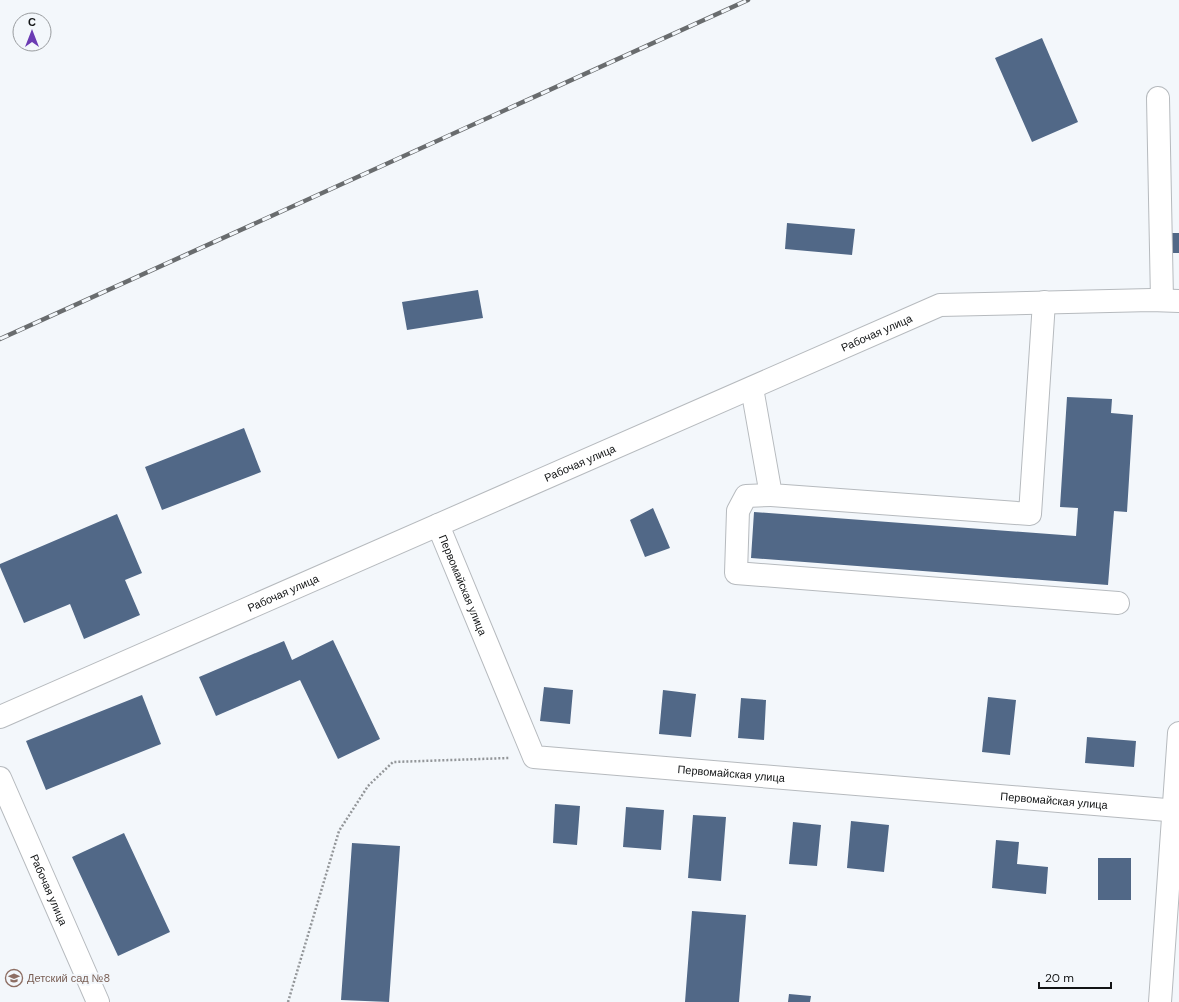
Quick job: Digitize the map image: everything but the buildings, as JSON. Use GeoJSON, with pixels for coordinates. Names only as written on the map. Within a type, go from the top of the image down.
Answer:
{"type":"FeatureCollection","features":[{"type":"Feature","properties":{"kind":"street"},"geometry":{"type":"LineString","coordinates":[[1158,98],[1171,300]]}},
{"type":"Feature","properties":{"kind":"street","name":"Рабочая улица"},"geometry":{"type":"LineString","coordinates":[[0,717],[940,305],[1171,300]]}},
{"type":"Feature","properties":{"kind":"street"},"geometry":{"type":"LineString","coordinates":[[1044,302],[1030,514],[772,495],[746,496],[738,511],[736,572],[1118,603]]}},
{"type":"Feature","properties":{"kind":"street"},"geometry":{"type":"LineString","coordinates":[[752,388],[772,495]]}},
{"type":"Feature","properties":{"kind":"street","name":"Первомайская улица"},"geometry":{"type":"LineString","coordinates":[[438,525],[534,757],[1176,810]]}},
{"type":"Feature","properties":{"kind":"street"},"geometry":{"type":"LineString","coordinates":[[1160,1002],[1176,810],[1179,733]]}},
{"type":"Feature","properties":{"kind":"street","name":"Рабочая улица"},"geometry":{"type":"LineString","coordinates":[[0,778],[98,1002]]}},
{"type":"Feature","properties":{"kind":"path"},"geometry":{"type":"LineString","coordinates":[[288,1002],[339,831],[368,786],[393,762],[534,757]]}},
{"type":"Feature","properties":{"kind":"railway"},"geometry":{"type":"LineString","coordinates":[[0,339],[748,0]]}},
{"type":"Feature","properties":{"kind":"place","name":"Детский сад №8"},"geometry":{"type":"Point","coordinates":[14,978]}}]}
